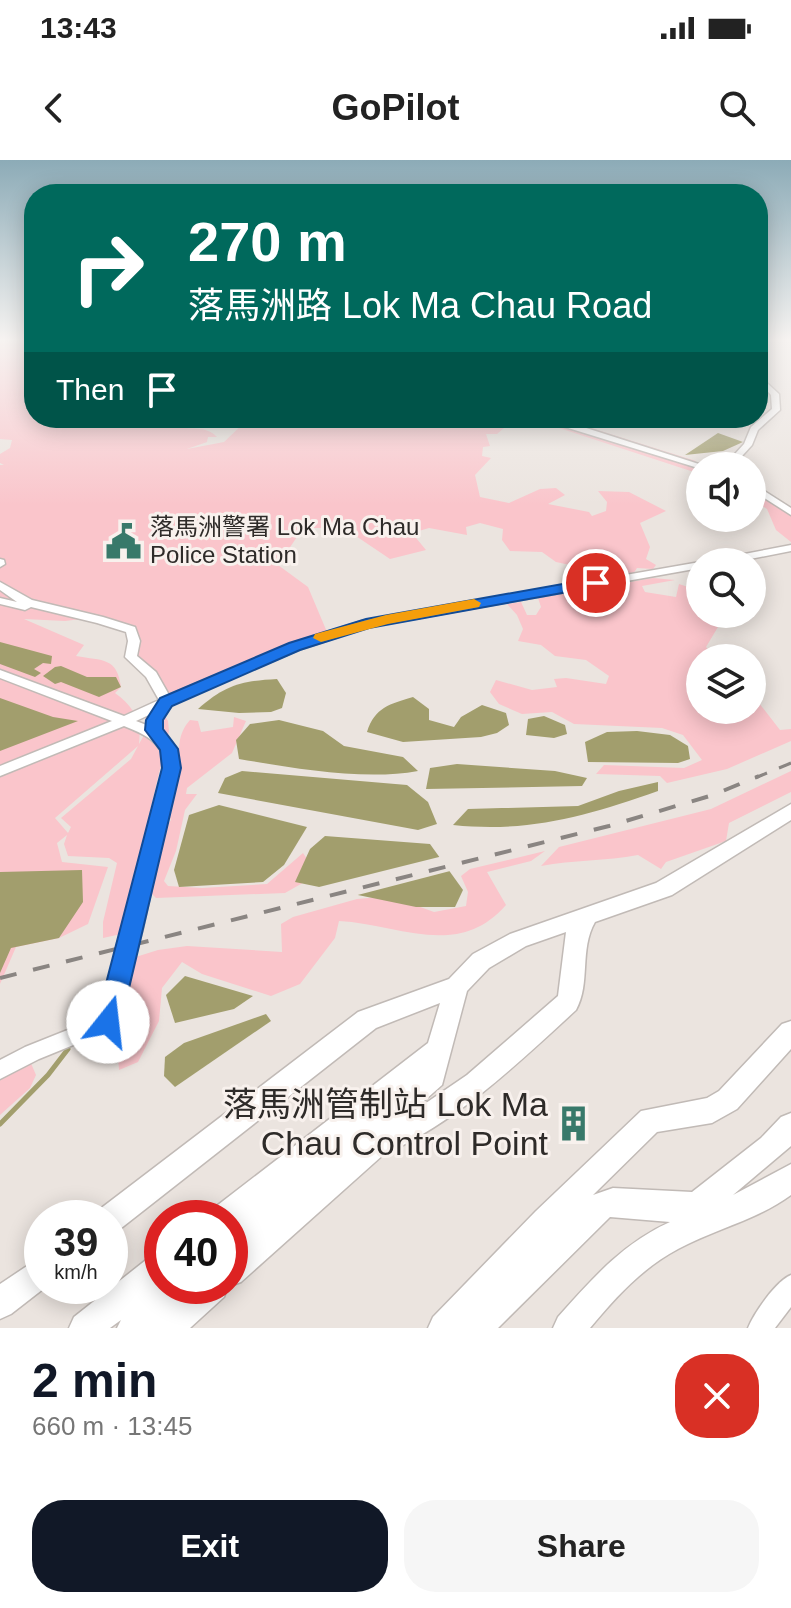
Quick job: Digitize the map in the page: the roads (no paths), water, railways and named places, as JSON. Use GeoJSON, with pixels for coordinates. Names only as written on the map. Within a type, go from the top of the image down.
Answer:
{"type":"FeatureCollection","features":[{"type":"Feature","properties":{"kind":"main road"},"geometry":{"type":"LineString","coordinates":[[128,1205],[367,1020],[457,986],[481,961],[518,940],[674,885],[791,811]]}},
{"type":"Feature","properties":{"kind":"main road"},"geometry":{"type":"LineString","coordinates":[[248,1255],[373,1146],[401,1135],[460,1099],[567,1003],[571,996],[575,936],[587,916]]}},
{"type":"Feature","properties":{"kind":"main road"},"geometry":{"type":"LineString","coordinates":[[248,1232],[433,1077],[457,986]]}},
{"type":"Feature","properties":{"kind":"main road"},"geometry":{"type":"LineString","coordinates":[[444,1328],[546,1221],[650,1120],[712,1110],[728,1100],[791,1032]]}},
{"type":"Feature","properties":{"kind":"main road"},"geometry":{"type":"LineString","coordinates":[[247,1200],[442,1044]]}},
{"type":"Feature","properties":{"kind":"main road"},"geometry":{"type":"LineString","coordinates":[[475,1328],[601,1206],[613,1202],[678,1208],[697,1206],[771,1148],[791,1126]]}},
{"type":"Feature","properties":{"kind":"main road"},"geometry":{"type":"LineString","coordinates":[[569,1328],[619,1271],[653,1245],[712,1220],[791,1178]]}},
{"type":"Feature","properties":{"kind":"main road"},"geometry":{"type":"LineString","coordinates":[[85,1328],[144,1281]]}},
{"type":"Feature","properties":{"kind":"main road"},"geometry":{"type":"LineString","coordinates":[[0,1303],[24,1285]]}},
{"type":"Feature","properties":{"kind":"main road"},"geometry":{"type":"LineString","coordinates":[[133,1328],[162,1304]]}},
{"type":"Feature","properties":{"kind":"main road"},"geometry":{"type":"LineString","coordinates":[[167,1328],[193,1304]]}},
{"type":"Feature","properties":{"kind":"street"},"geometry":{"type":"LineString","coordinates":[[768,417],[776,410],[775,396]]}},
{"type":"Feature","properties":{"kind":"street"},"geometry":{"type":"LineString","coordinates":[[578,428],[686,461]]}},
{"type":"Feature","properties":{"kind":"street"},"geometry":{"type":"LineString","coordinates":[[741,452],[755,428]]}},
{"type":"Feature","properties":{"kind":"street"},"geometry":{"type":"LineString","coordinates":[[766,495],[791,512]]}},
{"type":"Feature","properties":{"kind":"street"},"geometry":{"type":"LineString","coordinates":[[766,553],[791,548]]}},
{"type":"Feature","properties":{"kind":"street"},"geometry":{"type":"LineString","coordinates":[[0,771],[294,647],[366,624],[686,567]]}},
{"type":"Feature","properties":{"kind":"street"},"geometry":{"type":"LineString","coordinates":[[0,585],[15,597],[131,630],[134,641],[131,657],[151,675],[166,702]]}},
{"type":"Feature","properties":{"kind":"street"},"geometry":{"type":"LineString","coordinates":[[0,601],[13,606],[45,607]]}},
{"type":"Feature","properties":{"kind":"street"},"geometry":{"type":"LineString","coordinates":[[0,674],[156,735],[169,749],[171,768],[108,1022],[32,1053],[0,1070]]}},
{"type":"Feature","properties":{"kind":"street"},"geometry":{"type":"LineString","coordinates":[[156,735],[155,720],[166,702]]}},
{"type":"Feature","properties":{"kind":"street"},"geometry":{"type":"LineString","coordinates":[[760,1328],[791,1287]]}},
{"type":"Feature","properties":{"kind":"waterway"},"geometry":{"type":"LineString","coordinates":[[0,1124],[48,1075],[68,1049]]}},
{"type":"Feature","properties":{"kind":"railway"},"geometry":{"type":"LineString","coordinates":[[755,778],[791,763]]}},
{"type":"Feature","properties":{"kind":"railway"},"geometry":{"type":"LineString","coordinates":[[0,978],[609,826],[713,795],[759,776]]}},
{"type":"Feature","properties":{"kind":"place","name":"落馬洲警署 Lok Ma Chau Police Station"},"geometry":{"type":"Point","coordinates":[124,541]}},
{"type":"Feature","properties":{"kind":"place","name":"落馬洲管制站 Lok Ma Chau Control Point"},"geometry":{"type":"Point","coordinates":[574,1124]}}]}
